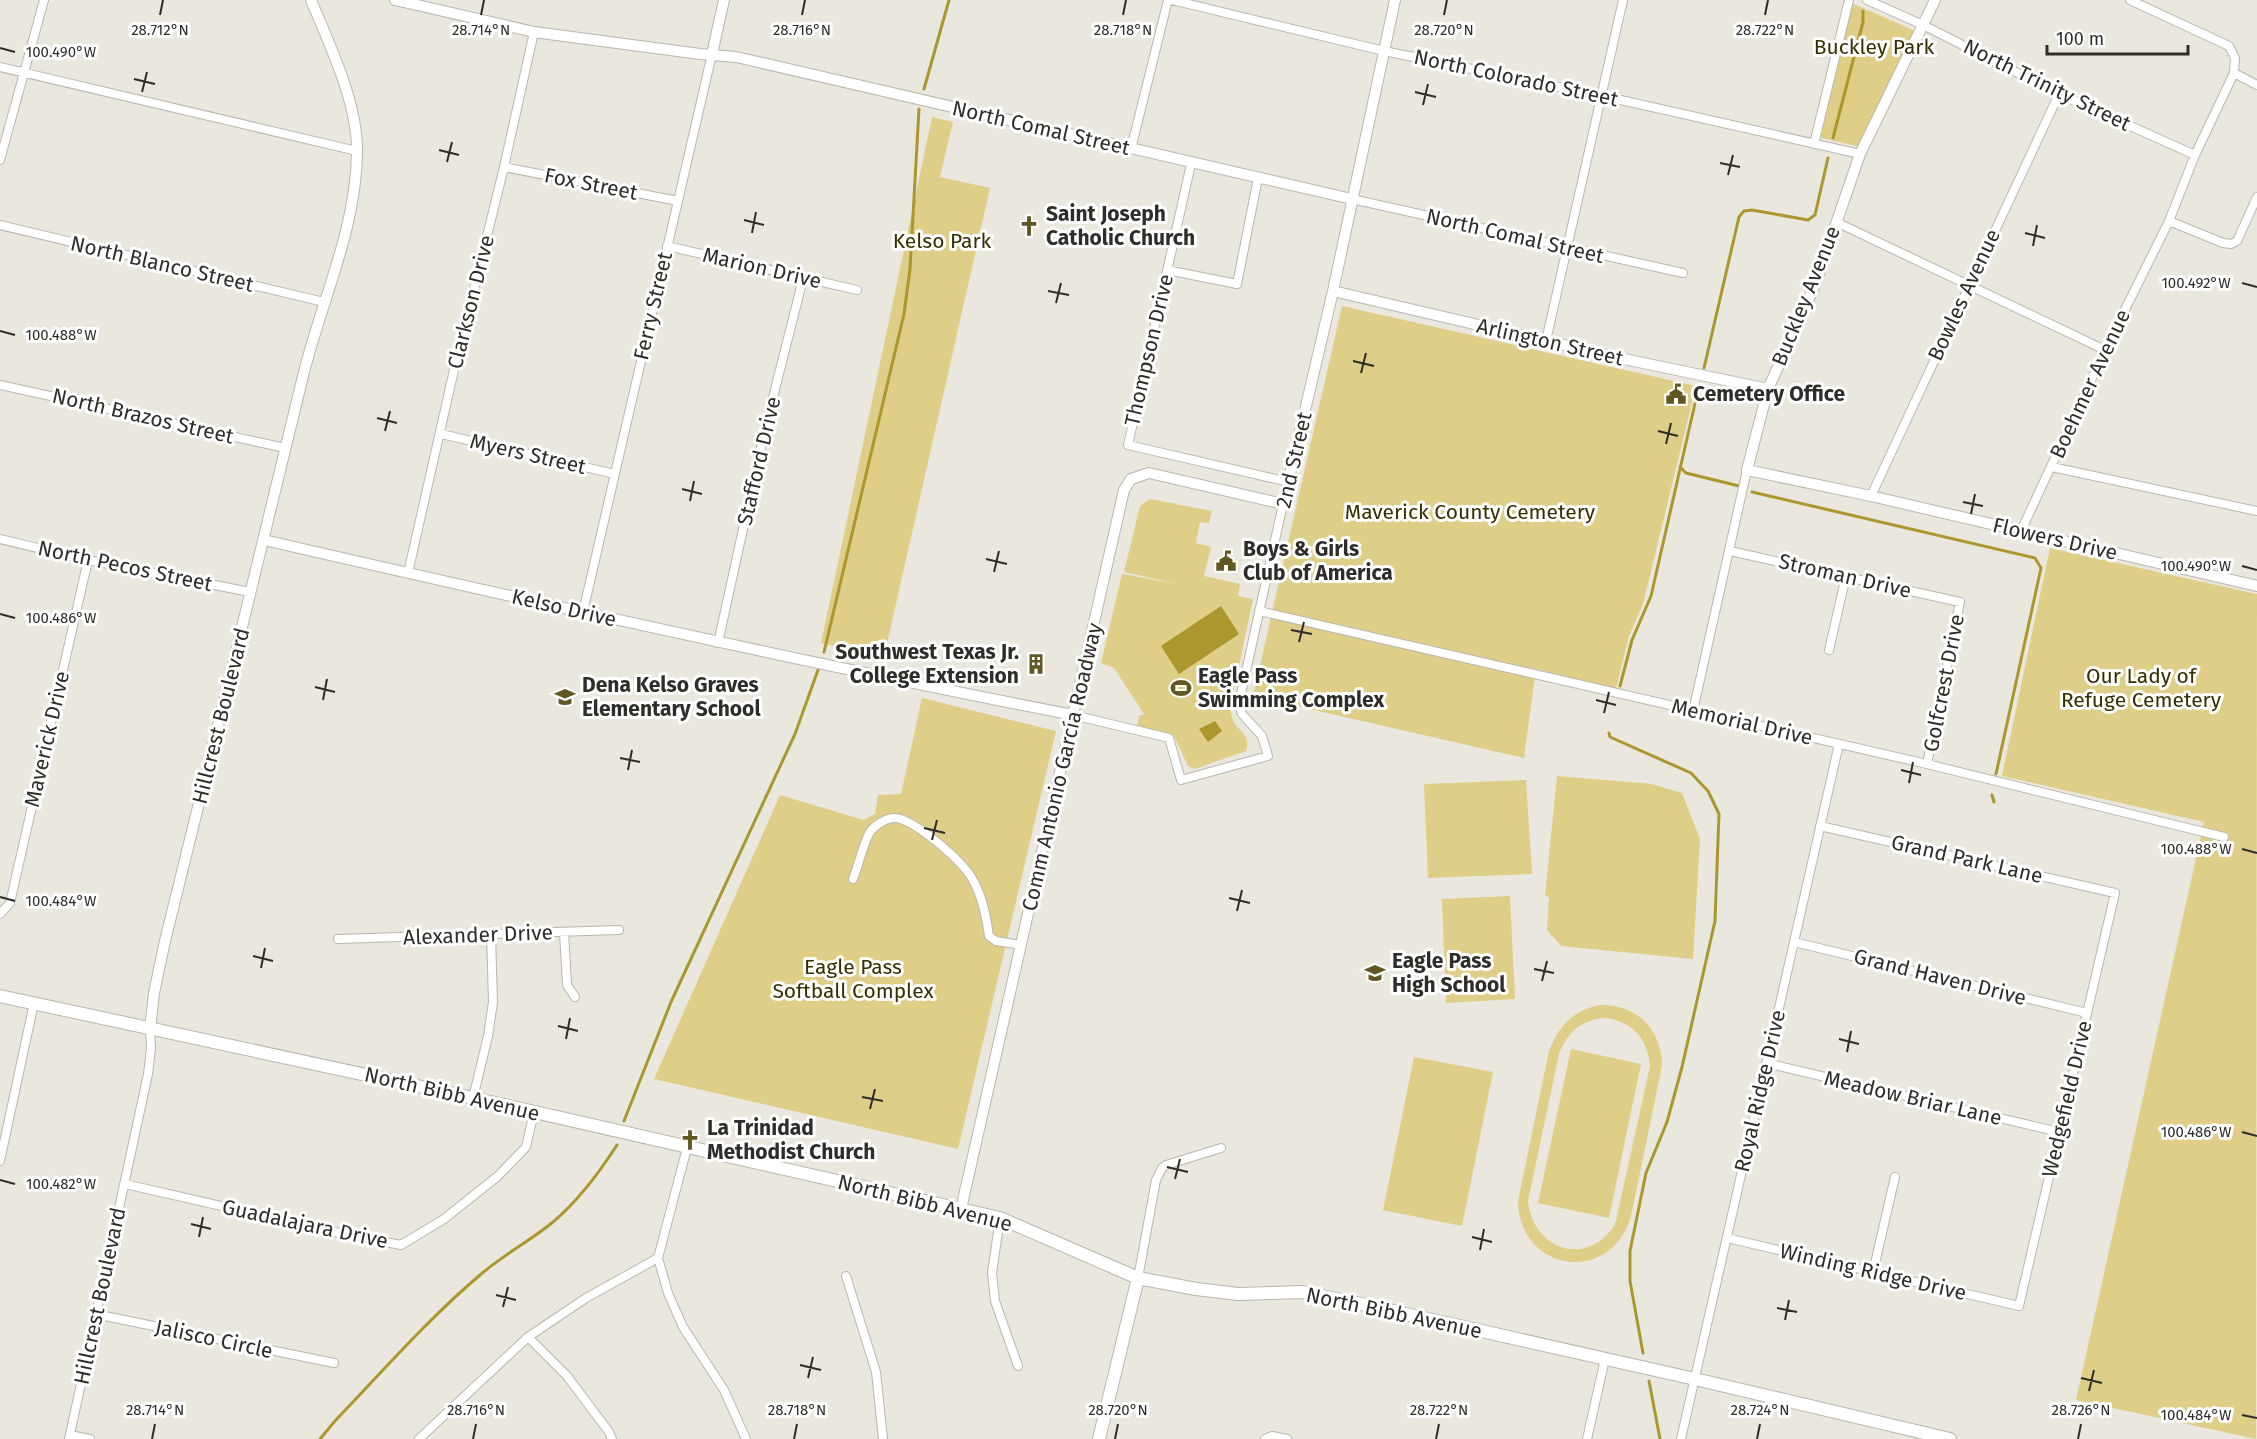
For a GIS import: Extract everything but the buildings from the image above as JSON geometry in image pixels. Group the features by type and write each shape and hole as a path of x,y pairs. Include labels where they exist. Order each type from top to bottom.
{"main road":[{"name":"North Bibb Avenue","path":"0,996 473,1098 1000,1218 1138,1278 1239,1294 1302,1292 1695,1379 1950,1439"},
{"path":"1099,1439 1138,1278"}],"street":[{"path":"0,160 44,0"},
{"name":"Hillcrest Boulevard","path":"69,1437 148,1074 154,993 163,951 306,363 347,225 355,181 357,151 355,125 342,79 311,0"},
{"name":"North Comal Street","path":"395,0 534,32 747,59 1191,164 1683,273"},
{"name":"Ferry Street","path":"583,612 724,0"},
{"path":"1131,149 1170,0"},
{"name":"North Colorado Street","path":"1170,0 1384,51 1602,96 1860,154"},
{"name":"2nd Street","path":"1073,715 1169,738 1182,780 1268,756 1262,736 1242,714 1239,703 1333,291 1395,0"},
{"path":"1546,341 1623,0"},
{"path":"1814,144 1849,0"},
{"name":"North Trinity Street","path":"1867,0 1923,25 2059,94 2195,155"},
{"name":"Buckley Avenue","path":"1693,711 1747,470 1768,389 1815,285 1860,154 1935,0"},
{"path":"2130,0 2229,46 2235,58 2234,74 2257,85"},
{"name":"Clarkson Drive","path":"408,573 534,32"},
{"path":"0,67 357,151"},
{"name":"Boehmer Avenue","path":"2021,531 2104,350 2169,221 2195,155 2234,74"},
{"name":"Bowles Avenue","path":"1871,496 2059,94"},
{"name":"Thompson Drive","path":"1191,164 1128,445 1289,482"},
{"name":"Fox Street","path":"504,167 678,201"},
{"path":"1167,270 1237,284 1258,178"},
{"path":"2169,221 2223,243 2231,244 2237,241 2257,197"},
{"path":"1836,222 2104,350"},
{"name":"North Blanco Street","path":"0,225 324,302"},
{"name":"Marion Drive","path":"667,246 857,290"},
{"name":"Stafford Drive","path":"718,643 768,418 803,279"},
{"name":"Arlington Street","path":"1333,291 1546,341 1768,389"},
{"name":"North Brazos Street","path":"0,385 285,448"},
{"name":"Myers Street","path":"441,434 615,474"},
{"path":"2052,466 2257,511"},
{"name":"Flowers Drive","path":"1747,470 1871,496 2257,586"},
{"name":"Comm Antonio García Roadway","path":"961,1209 1124,490 1131,479 1149,473 1283,504"},
{"name":"North Pecos Street","path":"0,539 88,560 250,592"},
{"name":"Kelso Drive","path":"264,540 865,675 1073,715"},
{"name":"Stroman Drive","path":"1730,551 1960,602"},
{"name":"Maverick Drive","path":"0,914 10,903 88,560"},
{"path":"1829,650 1846,576"},
{"name":"Golfcrest Drive","path":"1927,764 1960,602"},
{"name":"Memorial Drive","path":"1259,611 1927,764 2224,837"},
{"name":"Royal Ridge Drive","path":"1682,1439 1839,744"},
{"path":"853,879 870,832 881,822 893,818 913,824 967,871 982,904 989,936 996,940 1021,945"},
{"name":"Grand Park Lane","path":"1820,826 2115,893"},
{"name":"Wedgefield Drive","path":"2019,1306 2115,893"},
{"name":"Alexander Drive","path":"338,939 619,930"},
{"path":"564,932 567,985 575,997"},
{"path":"473,1098 494,1002 491,934"},
{"name":"Grand Haven Drive","path":"1794,942 2087,1012"},
{"path":"0,1161 34,1004"},
{"name":"Meadow Briar Lane","path":"1766,1063 2059,1132"},
{"name":"Guadalajara Drive","path":"124,1184 400,1245 444,1219 498,1176 526,1147 534,1112"},
{"path":"687,1148 658,1258 668,1293 683,1327 724,1390 746,1439"},
{"path":"1138,1278 1156,1180 1162,1168 1172,1162 1221,1148"},
{"path":"1873,1272 1895,1177"},
{"path":"1000,1218 992,1273 995,1301 1018,1366"},
{"name":"Winding Ridge Drive","path":"1727,1238 2019,1306"},
{"path":"419,1439 528,1337 586,1298 658,1258"},
{"path":"846,1276 876,1372 883,1439"},
{"name":"Jalisco Circle","path":"95,1314 334,1363"},
{"path":"528,1337 567,1376 612,1439"},
{"path":"1587,1439 1605,1359"},
{"path":"1265,1439 1272,1436 1283,1438"},
{"path":"69,1437 90,1439"}],"green space":[{"name":"Buckley Park","path":"1854,4 1915,31 1860,147 1822,138 1820,134 1850,7"},
{"name":"Kelso Park","path":"932,117 953,122 940,177 990,188 884,657 821,643"},
{"name":"Maverick County Cemetery","path":"1342,306 1696,386 1643,604 1629,636 1616,689 1536,669 1524,758 1253,696"},
{"name":"Eagle Pass Swimming Complex","path":"1150,499 1212,511 1209,523 1200,522 1196,543 1211,547 1204,576 1240,584 1238,596 1253,599 1230,709 1234,722 1246,739 1246,751 1195,769 1188,766 1174,736 1137,727 1139,716 1144,714 1114,668 1101,663 1122,574 1178,584 1124,572 1140,506"},
{"name":"Our Lady of Refuge Cemetery","path":"2050,548 2257,594 2256,1439 2076,1400 2204,822 2002,776"},
{"name":"Eagle Pass Softball Complex","path":"922,698 1056,731 958,1149 654,1079 780,795 864,820 875,814 878,795 901,794"},
{"path":"1557,776 1652,784 1682,793 1700,839 1693,959 1561,946 1547,930 1549,897 1545,896"},
{"path":"1526,780 1532,874 1428,878 1424,784"},
{"path":"1510,896 1515,999 1446,1003 1442,899"},
{"path":"1613,1006 1636,1014 1645,1022 1658,1041 1662,1066 1631,1216 1620,1238 1605,1253 1587,1261 1567,1261 1549,1255 1533,1243 1522,1225 1518,1201 1549,1051 1557,1034 1568,1020 1590,1007","holes":["1603,1018 1613,1019 1630,1027 1642,1039 1649,1056 1650,1066 1615,1225 1603,1238 1590,1246 1576,1249 1562,1248 1540,1231 1532,1218 1528,1201 1559,1054 1570,1034 1581,1025"]},
{"path":"1571,1049 1641,1064 1609,1218 1538,1203"},
{"path":"1414,1057 1493,1072 1462,1226 1383,1210"}],"shaded area":[{"path":"1221,606 1239,634 1179,674 1161,646"},
{"path":"1215,721 1222,731 1208,742 1199,729"}],"waterway":[{"path":"924,89 949,0"},
{"path":"1833,138 1863,22 1863,11"},
{"path":"824,652 904,314 910,269 919,109"},
{"path":"1704,368 1739,217 1744,211 1752,210 1808,220 1815,215 1828,158"},
{"path":"1620,686 1632,640 1651,596 1699,386"},
{"path":"1680,467 1686,473 1739,486"},
{"path":"1752,492 2035,558 2041,568 1996,774"},
{"path":"624,1121 671,1002 795,734 818,670"},
{"path":"1609,733 1610,737 1691,773 1708,791 1719,814 1715,921 1682,1067 1667,1122 1646,1173 1630,1251 1630,1281 1643,1353"},
{"path":"1992,795 1994,802"},
{"path":"320,1439 442,1309 489,1268 562,1214 588,1186 617,1145"},
{"path":"1649,1381 1660,1439"}],"place":[{"name":"Saint Joseph Catholic Church","path":"1029,226"},
{"name":"Cemetery Office","path":"1676,394"},
{"name":"Boys & Girls Club of America","path":"1226,561"},
{"name":"Southwest Texas Jr. College Extension","path":"1036,664"},
{"name":"Eagle Pass Swimming Complex","path":"1181,688"},
{"name":"Dena Kelso Graves Elementary School","path":"565,697"},
{"name":"Eagle Pass High School","path":"1375,973"},
{"name":"La Trinidad Methodist Church","path":"690,1140"}]}
